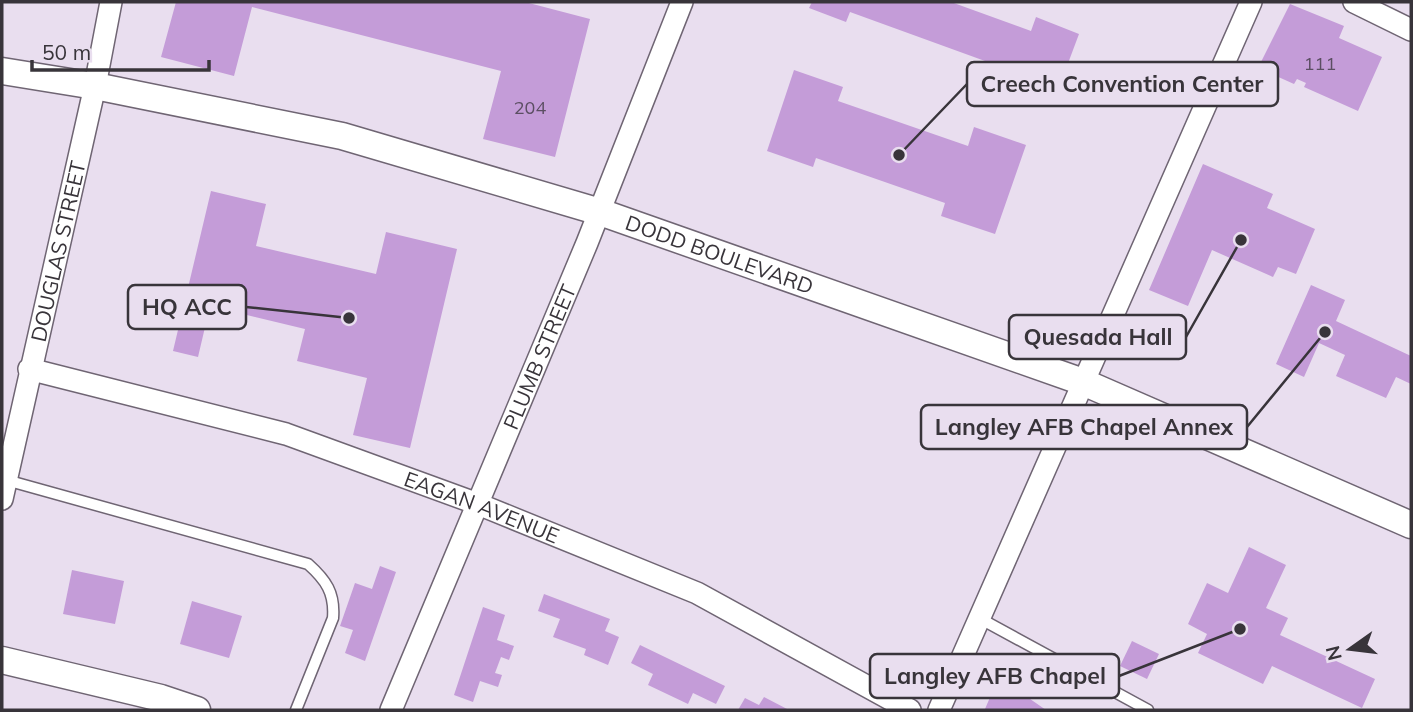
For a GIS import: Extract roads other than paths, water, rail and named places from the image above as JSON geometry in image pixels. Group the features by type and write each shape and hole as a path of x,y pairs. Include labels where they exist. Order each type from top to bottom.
{"street":[{"name":"DOUGLAS STREET","path":"4,489 95,86 111,2"},
{"name":"PLUMB STREET","path":"391,710 600,212 682,2"},
{"path":"939,710 1251,2"},
{"path":"1354,2 1411,30"},
{"name":"DODD BOULEVARD","path":"2,71 95,86 342,136 600,212 1083,382 1411,525"},
{"name":"EAGAN AVENUE","path":"29,369 286,434 478,504 697,593 910,710"},
{"path":"2,660 161,698 197,710"}],"lane":[{"path":"4,489 308,564 322,576 330,588 334,604 333,618 296,710"},
{"path":"979,618 1148,710"}],"place":[{"name":"Creech Convention Center","path":"899,155"},
{"name":"Quesada Hall","path":"1241,240"},
{"name":"HQ ACC","path":"349,318"},
{"name":"Langley AFB Chapel Annex","path":"1325,332"},
{"name":"Langley AFB Chapel","path":"1240,629"}]}
